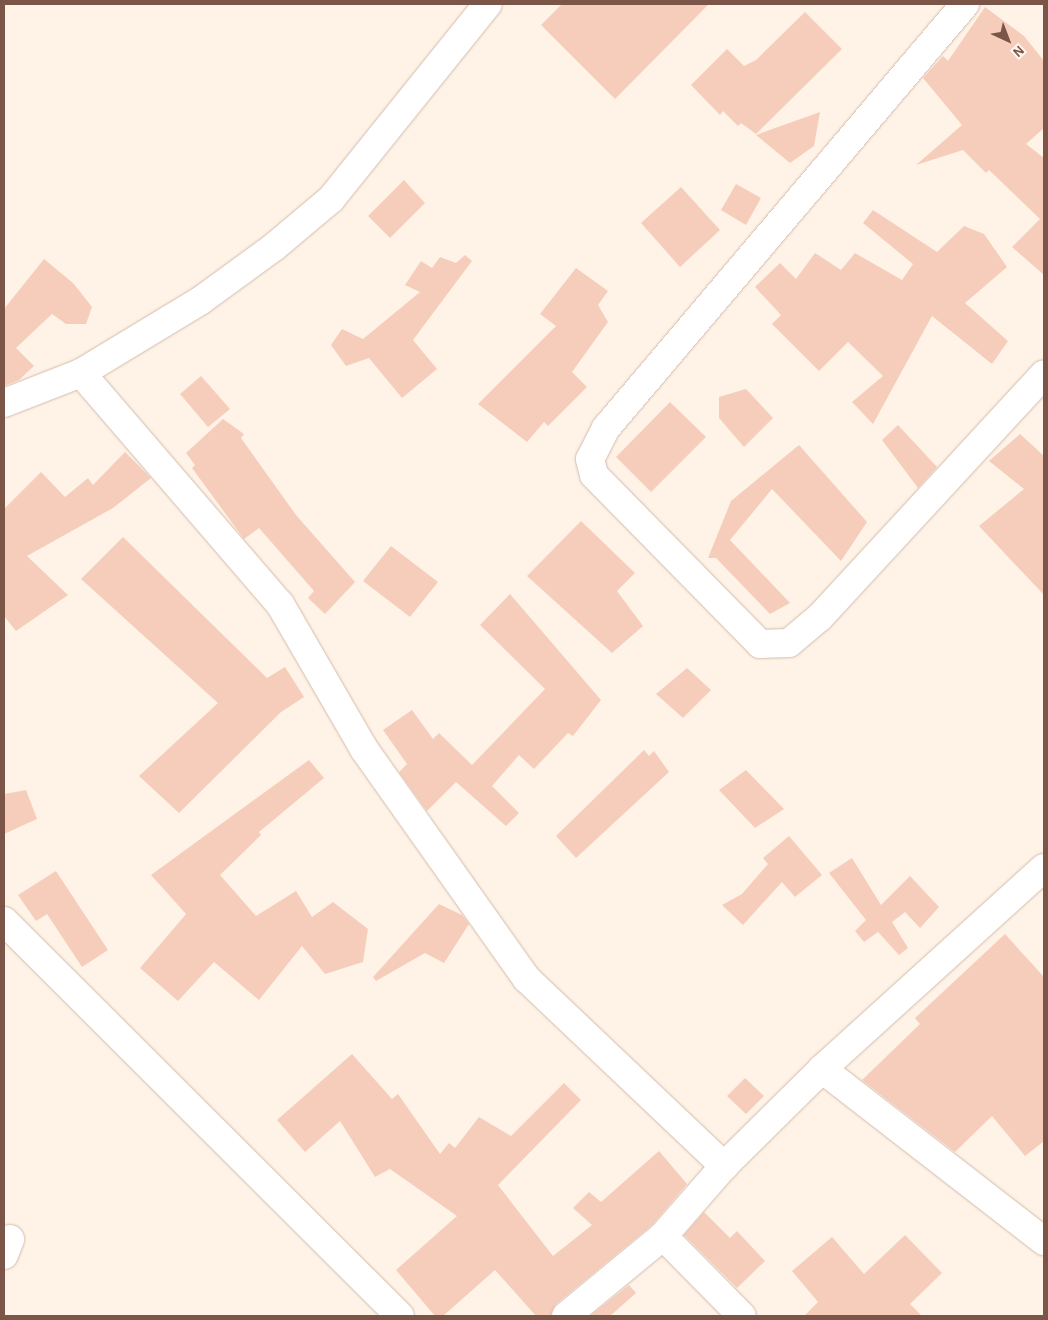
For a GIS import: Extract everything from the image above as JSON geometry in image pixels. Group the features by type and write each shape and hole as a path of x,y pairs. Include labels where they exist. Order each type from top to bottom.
{"street":[{"path":"4,403 81,373 200,300 330,199 488,4"},
{"path":"966,4 606,428 590,459 594,475 760,644 789,643 820,617 1044,374"},
{"path":"81,373 280,604 364,749 526,979 724,1166"},
{"path":"566,1316 663,1236 724,1166 822,1069 1044,868"},
{"path":"4,920 400,1316"},
{"path":"822,1069 1044,1240"},
{"path":"663,1236 742,1316"}],"building":[{"path":"562,4 709,4 615,99 541,25"},
{"path":"985,7 1024,36 1044,61 1044,128 1026,144 1044,158 1044,275 1012,247 1040,219 989,170 986,173 963,150 916,165 962,125 923,78 943,56 948,61"},
{"path":"805,12 842,49 756,134 741,123 738,126 723,111 720,115 691,85 727,49 744,66 756,60"},
{"path":"820,112 814,146 790,163 756,135"},
{"path":"404,180 425,203 390,238 368,216"},
{"path":"736,184 761,198 746,225 721,210"},
{"path":"681,187 720,230 680,267 641,223"},
{"path":"873,210 937,252 964,226 984,234 1007,267 965,303 1008,341 992,364 932,316 873,424 852,402 883,376 848,342 819,371 772,324 781,315 755,287 780,263 796,279 815,253 841,270 855,253 902,280 913,264 863,223"},
{"path":"465,255 472,261 413,340 437,369 402,398 369,358 346,366 331,345 342,329 363,339 420,292 405,285 421,261 432,268 440,257 456,263"},
{"path":"44,259 73,283 92,307 86,324 66,324 52,314 16,348 34,366 19,380 4,386 4,309"},
{"path":"576,268 608,291 598,305 608,322 572,372 587,387 548,426 544,422 527,442 478,404 556,326 540,314"},
{"path":"201,376 230,409 208,427 180,394"},
{"path":"746,389 773,418 744,447 719,418 719,397"},
{"path":"670,402 706,437 651,492 616,457"},
{"path":"223,419 244,434 241,438 296,515 355,582 325,614 308,598 314,591 259,528 244,539 192,468 195,465 186,453"},
{"path":"898,425 937,467 918,488 882,440"},
{"path":"1020,434 1044,456 1044,595 979,526 1024,489 989,461"},
{"path":"799,445 867,522 841,561 772,489 730,540 790,603 770,614 716,558 708,558 731,501"},
{"path":"125,452 151,478 113,508 27,556 68,595 16,631 4,616 4,509 41,472 65,497 88,478 93,485"},
{"path":"581,521 635,573 617,591 643,626 612,653 527,576"},
{"path":"123,537 267,678 285,667 304,697 281,712 179,813 139,776 218,703 81,579"},
{"path":"391,546 438,582 410,617 363,581"},
{"path":"510,594 601,700 573,736 568,733 534,769 519,755 492,786 519,813 506,826 456,782 427,811 399,772 407,764 383,730 412,710 433,739 439,733 472,765 545,689 480,625"},
{"path":"687,668 711,690 683,718 656,694"},
{"path":"644,750 649,756 654,751 669,772 576,858 556,836"},
{"path":"309,760 324,778 259,832 261,835 220,875 256,916 296,891 312,917 333,902 368,929 363,962 325,974 302,946 259,1000 214,962 178,1001 140,968 186,914 151,875"},
{"path":"746,770 784,809 755,828 719,790"},
{"path":"26,790 37,819 4,834 4,794"},
{"path":"789,836 822,875 795,897 782,882 743,925 722,905 742,894 768,864 763,858"},
{"path":"852,858 881,905 910,876 939,907 920,928 905,912 892,922 908,948 899,955 878,932 864,942 855,931 866,920 829,873"},
{"path":"56,871 108,950 82,967 47,914 36,921 18,895"},
{"path":"439,904 462,915 469,924 444,963 425,953 376,981 373,977"},
{"path":"1005,934 1044,977 1044,1141 1025,1156 992,1116 955,1152 862,1080 920,1024 915,1018"},
{"path":"352,1054 392,1099 398,1094 440,1154 449,1143 455,1148 479,1117 511,1136 564,1083 581,1100 498,1185 553,1256 592,1225 573,1208 589,1192 601,1202 659,1151 687,1184 652,1225 556,1304 551,1316 536,1316 495,1270 443,1316 435,1316 396,1270 457,1216 390,1169 375,1177 340,1121 305,1152 277,1120"},
{"path":"745,1078 764,1096 746,1114 727,1096"},
{"path":"704,1212 730,1238 737,1231 765,1261 737,1288 684,1235"},
{"path":"905,1235 942,1273 910,1304 922,1316 804,1316 818,1302 792,1271 832,1237 864,1274"},
{"path":"629,1285 636,1293 610,1316 590,1316"}]}
